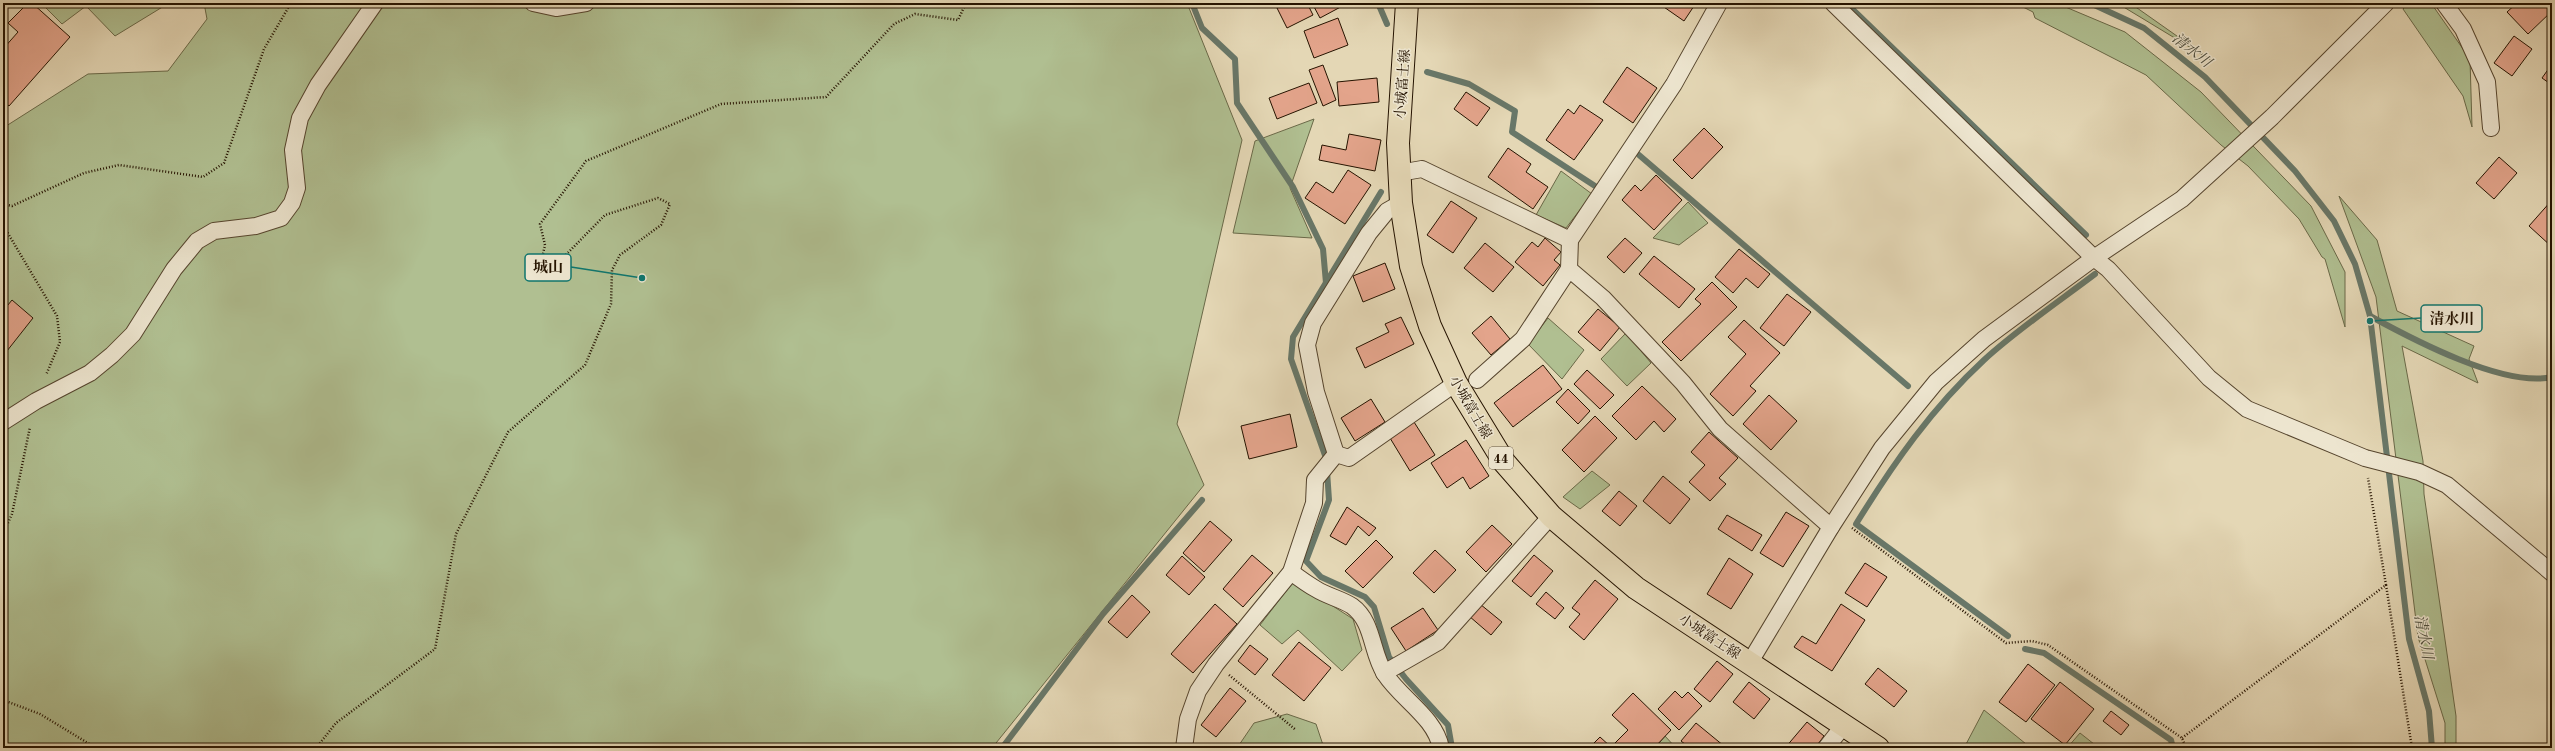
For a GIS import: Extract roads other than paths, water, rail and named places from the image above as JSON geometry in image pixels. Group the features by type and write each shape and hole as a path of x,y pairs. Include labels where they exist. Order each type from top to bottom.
{"main road":[{"name":"小城富士線","path":"1407,3 1398,143 1401,203 1411,266 1430,326 1456,383 1504,462 1551,516 1636,588 1878,748"}],"street":[{"path":"3,422 36,401 90,372 112,355 133,334 174,269 197,241 214,231 256,226 281,218 292,203 297,188 293,150 300,118 318,85 375,3"},
{"path":"533,3 556,8 586,3"},
{"path":"1477,380 1523,339 1569,269 1570,240 1674,84 1719,3"},
{"path":"1833,3 2094,258 2108,269 2209,378 2247,410 2365,458 2419,472 2447,485 2552,573"},
{"path":"1750,662 1834,522 1882,448 1936,382 1984,339 2094,258 2182,199 2233,155 2386,3"},
{"path":"2444,3 2463,29 2487,82 2491,128"},
{"path":"1399,173 1422,169 1570,240"},
{"path":"1336,454 1316,392 1307,345 1313,323 1369,233 1387,211 1401,203"},
{"path":"1569,269 1602,298 1683,383 1720,429 1834,522"},
{"path":"1336,454 1349,458 1456,383"},
{"path":"1184,748 1188,719 1198,691 1216,664 1291,572 1314,503 1315,480 1336,454"},
{"path":"1384,673 1438,642 1551,516"},
{"path":"1291,572 1316,590 1353,607 1369,627 1377,661 1384,673 1395,689 1432,725 1441,748"},
{"path":"1826,748 1844,725"}],"waterway":[{"path":"1192,3 1202,28 1235,59 1237,103 1293,187 1323,249 1326,283"},
{"path":"1378,3 1387,24"},
{"path":"1846,3 2086,235"},
{"name":"清水川","path":"2090,3 2144,28 2205,77 2295,171 2334,221 2355,264 2370,316 2409,639 2429,711 2432,748"},
{"path":"1427,72 1469,84 1515,111 1512,132 1595,186"},
{"path":"1639,155 1908,386"},
{"path":"1327,461 1291,359 1293,337 1381,192"},
{"path":"2008,636 1856,524 1899,458 1930,417 1965,378 2010,337 2095,274"},
{"path":"2370,316 2409,337 2484,369 2509,375 2532,378 2552,377"},
{"path":"1327,471 1329,500 1306,561 1321,577 1365,597 1374,607 1389,657 1406,679 1448,725 1452,748"},
{"path":"1002,748 1103,614 1202,500"},
{"path":"2025,649 2044,653 2171,740 2173,748"}],"place":[{"name":"城山","path":"642,278"},
{"name":"清水川","path":"2370,321"}]}
